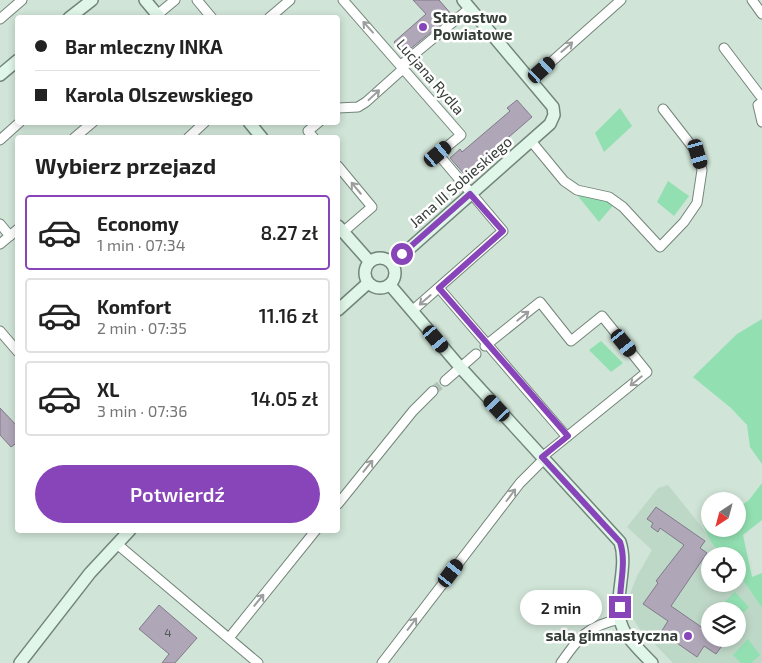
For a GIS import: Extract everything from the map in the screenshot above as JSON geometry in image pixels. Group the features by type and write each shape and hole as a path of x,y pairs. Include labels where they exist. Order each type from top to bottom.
{"street":[{"path":"0,19 22,0"},
{"path":"73,15 92,0"},
{"path":"145,0 158,15"},
{"path":"160,15 175,0"},
{"path":"197,0 210,15"},
{"path":"272,15 290,0"},
{"name":"Lucjana Rydla","path":"343,0 403,66 461,135 438,154 470,194"},
{"path":"340,108 358,107 366,102 466,4 531,80 621,0"},
{"path":"752,0 762,14"},
{"path":"724,48 762,98"},
{"path":"0,75 15,62"},
{"name":"Jana III Sobieskiego","path":"392,264 550,124 554,115 552,107 531,80"},
{"path":"762,102 758,105 762,122"},
{"path":"531,141 564,181 577,190 609,197 623,207 660,246 684,222 697,203 702,170 698,154 663,110"},
{"path":"0,140 17,125"},
{"path":"78,135 89,125"},
{"path":"195,135 203,125"},
{"path":"311,135 308,131 315,125"},
{"path":"340,168 372,207 340,229 370,262"},
{"path":"412,311 503,231 470,194"},
{"path":"0,224 10,236"},
{"path":"0,244 15,232"},
{"path":"379,259 392,264 395,273 390,285 381,288 368,283 365,274 370,262 379,259"},
{"path":"340,308 368,283"},
{"path":"390,285 460,367 620,542 624,560 619,594 620,619 626,633 652,663"},
{"path":"439,288 486,345 568,436"},
{"path":"382,663 520,483 543,458 568,436 647,372 602,316 571,341 540,302 486,345"},
{"path":"0,331 15,348"},
{"path":"445,381 476,354"},
{"path":"340,502 414,411 433,391"},
{"path":"20,663 90,573 127,533"},
{"path":"229,638 314,533"},
{"path":"117,544 258,663"},
{"path":"561,663 582,634 604,623 620,619"}],"shaded area":[{"path":"668,485 701,526 701,538 711,538 718,547 701,547 701,592 746,592 746,585 762,608 762,663 673,663 639,628 630,614 628,599 637,576 652,550 627,527 658,488"}],"green space":[{"path":"620,108 632,126 604,152 595,133"},
{"path":"668,181 689,196 674,216 657,202"},
{"path":"569,185 616,202 599,222"},
{"path":"762,319 762,464 750,447 747,425 731,408 693,377 737,334"},
{"path":"601,341 623,363 611,372 589,350"},
{"path":"762,483 762,520 746,533 746,502"},
{"path":"709,538 744,538 746,547 715,547"},
{"path":"746,549 752,577 762,573 762,608 746,585"},
{"path":"735,592 744,602 724,602"},
{"path":"748,639 760,655 751,663 741,663 733,655 740,647 746,647"}],"building":[{"name":"Starostwo Powiatowe","path":"413,0 439,0 452,15 404,54 394,42 426,14"},
{"path":"517,100 532,117 465,175 450,158 460,149 462,152 510,111 507,108"},
{"path":"0,408 15,424 15,444 11,447 0,435"},
{"path":"656,507 705,541 700,548 701,562 671,606 701,627 701,647 703,647 697,657 661,632 668,621 643,604 658,583 656,581 684,545 660,528 658,532 651,527 653,523 647,519"},
{"path":"159,605 197,638 175,663 162,663 169,654 139,629"},
{"path":"706,647 721,647 716,654"}],"tunnel":[{"path":"433,391 445,381"}],"place":[{"name":"Starostwo Powiatowe","path":"423,27"},
{"name":"sala gimnastyczna","path":"688,636"}],"route":[{"path":"402,254 470,194 503,231 439,288 568,436 542,457 620,542 624,560 619,594 620,607"}]}
